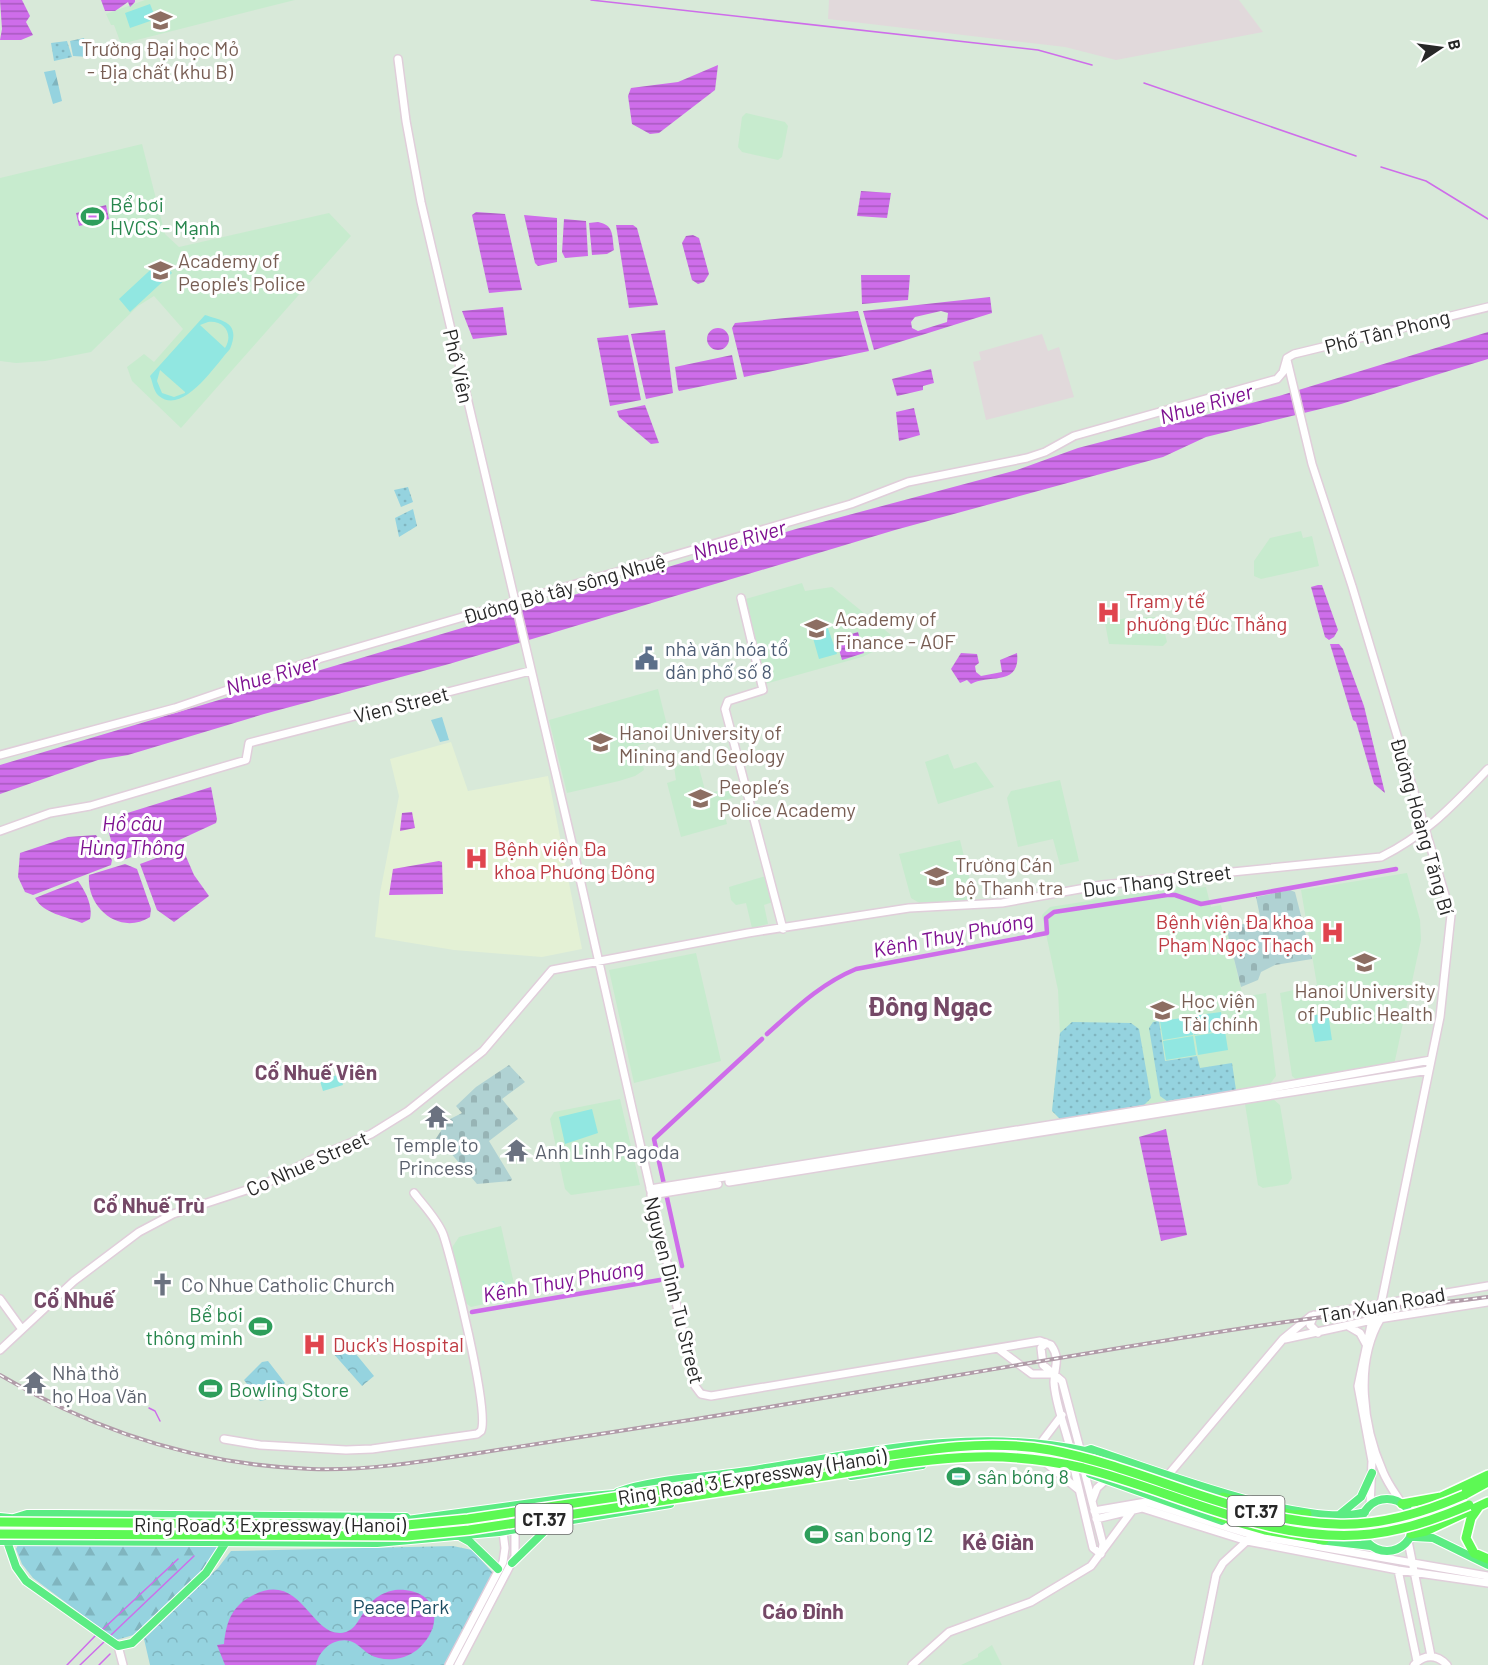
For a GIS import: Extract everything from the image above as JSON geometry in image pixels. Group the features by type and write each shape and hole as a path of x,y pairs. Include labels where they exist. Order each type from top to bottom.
{"highway":[{"name":"Ring Road 3 Expressway (Hanoi)","path":"0,1522 407,1525 468,1519 934,1449 996,1446 1052,1450 1096,1461 1263,1513 1313,1522 1346,1524 1386,1521 1417,1513 1464,1495 1488,1482"},
{"path":"1052,1450 1111,1461 1223,1497 1293,1515 1307,1514"},
{"name":"Ring Road 3 Expressway (Hanoi)","path":"0,1534 407,1536 469,1530 955,1458 1018,1457 1085,1470 1241,1519 1314,1534 1353,1535 1388,1532 1431,1521 1488,1495"},
{"path":"1085,1470 1217,1516 1265,1530 1324,1540"},
{"path":"1402,1504 1441,1497 1488,1475"},
{"path":"1410,1537 1488,1502"},
{"path":"1488,1502 1474,1511 1466,1532 1472,1550 1488,1559"}],"main road":[{"path":"0,1517 27,1521 270,1523 407,1521 615,1492 626,1488 886,1450 975,1440 1091,1449 1307,1514 1336,1516 1368,1509 1386,1499 1402,1504 1411,1516 1410,1537 1400,1548 1389,1551 1371,1546 1289,1538 1239,1527 1106,1480 1085,1470 1019,1459 971,1459 459,1537 385,1540 268,1536 0,1534"},
{"path":"1070,1448 1074,1468"},
{"path":"1082,1450 1085,1470"},
{"path":"1082,1450 1089,1457 1254,1508 1293,1517 1307,1514"},
{"path":"1085,1470 1090,1469 1241,1521 1324,1540"},
{"path":"1336,1516 1361,1497 1372,1473"},
{"path":"510,1506 514,1530"},
{"path":"499,1508 503,1532"},
{"path":"1368,1509 1361,1528 1371,1546"},
{"path":"512,1563 553,1523"},
{"path":"459,1537 470,1542 498,1569"},
{"path":"1410,1537 1433,1538 1488,1564"},
{"path":"226,1542 206,1573 132,1644 118,1646 26,1581 16,1567 4,1541 226,1542 377,1543 385,1540"}],"street":[{"name":"Phố Viên","path":"398,59 406,121 421,202 530,671"},
{"name":"Phố Tân Phong","path":"1287,358 1294,354 1488,307"},
{"name":"Đường Bờ tây sông Nhuệ","path":"0,755 175,708 315,660 515,606 852,504 908,483 1027,458 1045,452 1074,436 1277,379 1287,358"},
{"name":"Đường Hoàng Tăng Bí","path":"1287,358 1302,426 1451,915 1442,1005 1381,1304"},
{"path":"741,598 763,690 728,701 725,709 783,929"},
{"path":"530,671 599,960"},
{"name":"Vien Street","path":"0,831 50,813 90,806 246,760 249,743 530,671"},
{"name":"Duc Thang Street","path":"599,960 909,908 1002,903 1102,885 1381,857 1402,846 1450,810 1488,769"},
{"name":"Nguyen Dinh Tu Street","path":"599,960 695,1386 706,1396 1000,1350 1018,1344 1046,1343"},
{"name":"Co Nhue Street","path":"0,1350 96,1262 155,1222 190,1208 265,1184 315,1158 381,1129 424,1100 449,1076 483,1051 552,970 599,960"},
{"path":"671,1189 1431,1060"},
{"path":"651,1192 1429,1070"},
{"path":"224,1439 260,1445 363,1449 477,1434 482,1431 484,1415 477,1380 442,1234 414,1193"},
{"name":"Tan Xuan Road","path":"1169,1474 1283,1339 1314,1315 1488,1286"},
{"path":"1438,1294 1440,1309"},
{"path":"0,1299 21,1329"},
{"name":"Tan Xuan Road","path":"1283,1339 1381,1318 1488,1302"},
{"path":"1314,1315 1310,1325 1318,1333"},
{"path":"1368,1509 1372,1473 1364,1395 1366,1371 1374,1334 1381,1318"},
{"path":"1372,1320 1358,1386 1380,1466 1402,1504"},
{"path":"1348,1326 1360,1333 1366,1344"},
{"path":"1070,1448 1054,1383 1055,1374 1058,1362 1051,1345 1046,1343 1041,1348 1043,1365 1055,1374 1062,1381 1082,1450"},
{"path":"1000,1350 1032,1374 1055,1374"},
{"path":"1040,1444 1053,1430 1062,1415"},
{"path":"1053,1430 1073,1425"},
{"path":"1046,1463 1079,1490"},
{"path":"1074,1468 1094,1548 1101,1554"},
{"path":"1085,1470 1103,1544 1101,1554"},
{"path":"1092,1501 1097,1488 1106,1480"},
{"path":"1094,1511 1146,1502 1249,1538 1488,1583"},
{"path":"1096,1519 1133,1510 1152,1510 1249,1538 1398,1570 1413,1569 1488,1576"},
{"path":"912,1665 949,1632 1032,1602 1091,1566 1133,1510"},
{"path":"458,1665 512,1563 516,1552 514,1530"},
{"path":"448,1665 505,1555 503,1532"},
{"path":"1410,1537 1413,1569 1431,1656"},
{"path":"1198,1665 1215,1575 1223,1563 1249,1538"},
{"path":"1398,1570 1416,1663 1431,1656 1447,1665"},
{"path":"118,1646 123,1665"}],"shaded area":[{"name":"Trường Đại học Mỏ - Địa chất (khu B)","path":"145,0 295,0 121,44 114,25 111,25 106,14"},
{"path":"829,0 1239,0 1263,32 1116,60 1065,47 828,19"},
{"path":"150,4 156,19 130,28 125,13"},
{"path":"746,113 785,122 788,126 782,157 778,160 742,152 738,147 742,117"},
{"name":"Academy of People's Police","path":"142,144 165,234 179,247 329,213 351,236 181,428 132,381 127,367 144,354 154,362 183,329 154,296 138,306 91,352 45,361 16,363 0,361 0,178"},
{"path":"161,260 172,273 130,312 119,299"},
{"path":"205,315 224,321 232,328 233,340 230,349 208,376 188,394 178,399 168,400 159,396 150,376","holes":["208,322 219,323 226,329 228,343 225,348 200,325","160,370 185,392 185,393 174,397 162,393 157,381"]},
{"path":"1042,334 1048,351 1059,347 1074,397 986,420 973,362 981,360 979,352"},
{"path":"1301,531 1303,538 1312,536 1319,566 1261,579 1254,576 1254,561 1270,538"},
{"name":"Academy of Finance - AOF","path":"802,583 805,591 832,587 891,635 877,650 862,657 765,684 742,600"},
{"path":"1144,617 1161,617 1167,642 1163,646 1109,644 1105,623 1126,618 1135,622"},
{"path":"825,620 837,654 819,659 809,624"},
{"name":"Hanoi University of Mining and Geology","path":"658,689 670,737 638,745 644,770 635,776 619,781 567,793 549,720"},
{"name":"Bệnh viện Đa khoa Phương Đông","path":"451,742 468,791 548,776 582,949 542,957 454,950 375,937 380,893 399,796 390,759"},
{"path":"948,754 954,769 976,762 994,787 938,804 925,762"},
{"name":"People’s Police Academy","path":"697,760 706,794 737,786 740,796 721,801 727,824 681,837 667,783 676,780 674,767"},
{"path":"1060,780 1079,861 1060,865 1053,839 1018,847 1007,798 1011,791"},
{"name":"Trường Cán bộ Thanh tra","path":"960,840 975,900 923,905 911,898 899,854"},
{"name":"Hanoi University of Public Health","path":"1407,873 1420,920 1421,940 1394,1065 1298,1081 1292,1076 1280,993 1317,985 1301,890"},
{"path":"766,876 773,902 764,905 768,924 752,928 746,903 736,905 731,900 729,887"},
{"name":"Học viện Tài chính","path":"1190,885 1195,888 1206,887 1211,907 1221,905 1243,997 1266,993 1276,1076 1270,1084 1060,1119 1052,1111 1060,1035 1058,990 1042,915 1050,907"},
{"path":"696,953 721,1061 634,1083 609,970"},
{"path":"1221,1012 1224,1030 1194,1035 1191,1016"},
{"path":"1328,1013 1332,1040 1315,1042 1310,1016"},
{"path":"1190,1017 1193,1035 1163,1040 1160,1021"},
{"path":"1225,1031 1228,1050 1198,1055 1195,1036"},
{"path":"1193,1036 1196,1055 1166,1060 1163,1041"},
{"path":"340,1074 343,1085 323,1091 320,1081"},
{"path":"620,1099 640,1185 571,1195 565,1189 550,1119 554,1112"},
{"path":"1273,1099 1280,1105 1292,1178 1288,1184 1263,1188 1258,1185 1245,1104"},
{"path":"592,1109 598,1133 565,1144 559,1117"},
{"path":"501,1226 517,1297 471,1307 463,1301 451,1249 459,1237"},
{"path":"504,1281 507,1293 487,1298 484,1286"},
{"name":"sân bóng 8","path":"967,1467 970,1482 950,1486 949,1471"},
{"path":"992,1645 1002,1665 961,1665 978,1657 978,1654"}],"green space":[{"path":"84,38 89,57 73,56 70,41"},
{"path":"67,41 72,57 54,61 51,43"},
{"path":"55,70 62,101 53,104 44,72"},
{"path":"408,487 413,502 401,507 394,490"},
{"path":"413,509 417,526 399,537 395,518"},
{"path":"442,717 449,740 440,742 431,720"},
{"path":"1290,890 1295,892 1312,959 1275,965 1261,972 1258,980 1241,987 1226,927 1261,921 1256,897"},
{"path":"1159,1021 1165,1061 1197,1056 1200,1068 1232,1063 1236,1090 1167,1101 1160,1096 1149,1028 1153,1022"},
{"path":"1072,1022 1131,1023 1139,1029 1151,1098 1144,1105 1060,1119 1052,1111 1060,1033"},
{"path":"509,1065 525,1082 502,1099 518,1119 489,1141 512,1179 511,1181 477,1184 449,1151 435,1140 448,1120 462,1113 456,1106 476,1087"},
{"path":"346,1342 374,1376 362,1386 332,1352"},
{"path":"268,1361 285,1383 265,1400 260,1401 244,1380 262,1362"},
{"path":"19,1543 216,1545 218,1547 204,1569 137,1634 116,1640 33,1578 22,1564 16,1549"},
{"name":"Peace Park","path":"453,1546 472,1550 493,1573 446,1665 150,1665 144,1639 218,1568 231,1551"}],"water":[{"path":"0,0 22,0 30,16 26,22 33,35 21,40 0,40 2,29"},
{"path":"101,0 135,0 135,2 130,7 128,2 115,11 105,11"},
{"path":"718,65 715,90 659,133 650,134 632,124 628,96 631,88 678,82"},
{"path":"861,191 891,193 887,218 857,216"},
{"name":"Bể bơi HVCS - Mạnh","path":"106,205 109,219 79,226 76,213"},
{"path":"476,212 505,214 522,290 489,293 472,215"},
{"path":"524,215 557,218 557,262 538,266 535,263"},
{"path":"564,219 586,221 588,256 565,258 562,252"},
{"path":"598,222 610,228 614,250 607,254 592,255 589,223"},
{"path":"616,225 633,225 637,228 658,305 629,308"},
{"path":"693,235 699,238 709,274 704,282 698,284 692,280 682,243 686,236"},
{"path":"861,275 910,275 908,300 862,304"},
{"path":"990,297 992,313 874,350 863,311","holes":["941,311 948,313 947,322 918,331 912,328 911,322 915,317"]},
{"path":"503,307 507,335 473,339 462,311"},
{"path":"858,311 869,351 744,377 732,328 735,323"},
{"path":"718,328 726,331 729,339 726,347 718,350 710,347 707,339 710,331"},
{"path":"665,330 673,393 646,399 631,334"},
{"path":"1488,332 1488,359 1341,404 1206,437 1163,457 895,530 449,664 264,714 128,755 98,760 0,794 0,765 796,529 1017,470 1078,448 1279,396"},
{"path":"628,335 641,400 610,406 597,338"},
{"path":"732,355 737,379 679,391 675,367"},
{"path":"931,369 934,383 923,386 923,390 897,396 892,379"},
{"path":"645,405 659,443 651,444 619,417 617,411"},
{"path":"914,408 920,435 899,441 896,412"},
{"path":"1322,585 1338,630 1329,640 1325,637 1311,587"},
{"path":"858,632 864,653 842,660 836,639"},
{"path":"1330,644 1339,644 1343,649 1364,706 1385,793 1374,784"},
{"path":"961,653 977,654 979,663 975,666 976,672 981,676 1002,672 1000,660 1017,653 1017,664 1014,671 1002,678 971,684 967,680 960,683 951,669"},
{"name":"Hồ câu Hùng Thông","path":"211,787 216,823 177,841 117,862 107,826 108,819"},
{"path":"412,812 415,828 400,831 402,813"},
{"path":"96,835 112,860 111,865 33,895 25,892 18,877 20,853 68,837"},
{"path":"178,850 184,852 194,875 209,896 174,922 157,910 140,864"},
{"path":"442,862 443,894 389,895 393,869"},
{"path":"125,864 137,869 151,909 150,917 139,922 127,923 107,916 93,898 90,887 89,875"},
{"path":"78,881 91,909 90,919 82,923 49,911 35,898"},
{"path":"1166,1129 1187,1235 1161,1241 1139,1137"},
{"path":"266,1590 280,1590 292,1596 320,1624 330,1631 341,1633 349,1631 354,1626 374,1599 395,1590 412,1591 425,1598 430,1603 434,1618 432,1630 424,1642 417,1650 400,1658 381,1659 369,1654 355,1643 344,1640 328,1646 320,1654 316,1665 225,1665 217,1645 224,1644 228,1624 237,1607 248,1598"}],"waterway":[{"path":"591,0 1038,50 1092,65"},
{"path":"1144,83 1356,156"},
{"path":"1381,167 1426,181 1488,219"},
{"name":"Kênh Thuỵ Phương","path":"767,1034 819,990 856,969 1047,933 1046,918 1054,912 1167,895 1175,895 1201,904 1396,869"},
{"name":"Kênh Thuỵ Phương","path":"682,1266 654,1139 762,1039"},
{"name":"Kênh Thuỵ Phương","path":"472,1312 660,1280"},
{"path":"149,1408 155,1411 160,1421"},
{"path":"110,1636 194,1556"},
{"path":"102,1630 178,1559"},
{"path":"67,1665 96,1635"},
{"path":"80,1665 105,1641"},
{"path":"99,1665 110,1654"}],"railway":[{"path":"0,1375 36,1395 111,1429 189,1453 269,1466 311,1469 354,1468 442,1459 1238,1329 1488,1297"}],"place":[{"name":"Trường Đại học Mỏ - Địa chất (khu B)","path":"160,21"},
{"name":"Bể bơi HVCS - Mạnh","path":"92,216"},
{"name":"Academy of People's Police","path":"160,271"},
{"name":"Trạm y tế phường Đức Thắng","path":"1108,612"},
{"name":"Academy of Finance - AOF","path":"817,629"},
{"name":"nhà văn hóa tổ dân phố số 8","path":"647,659"},
{"name":"Hanoi University of Mining and Geology","path":"601,743"},
{"name":"People’s Police Academy","path":"701,798"},
{"name":"Bệnh viện Đa khoa Phương Đông","path":"476,859"},
{"name":"Trường Cán bộ Thanh tra","path":"937,876"},
{"name":"Bệnh viện Đa khoa Phạm Ngọc Thạch","path":"1332,932"},
{"name":"Hanoi University of Public Health","path":"1365,963"},
{"name":"Học viện Tài chính","path":"1163,1011"},
{"name":"Temple to Princess","path":"436,1116"},
{"name":"Anh Linh Pagoda","path":"517,1151"},
{"name":"Co Nhue Catholic Church","path":"163,1284"},
{"name":"Bể bơi thông minh","path":"261,1326"},
{"name":"Duck's Hospital","path":"315,1344"},
{"name":"Nhà thờ họ Hoa Văn","path":"34,1383"},
{"name":"Bowling Store","path":"211,1389"},
{"name":"sân bóng 8","path":"959,1476"},
{"name":"san bong 12","path":"816,1534"}],"district":[{"name":"Đông Ngạc","path":"930,1005"},
{"name":"Cổ Nhuế Viên","path":"316,1071"},
{"name":"Cổ Nhuế Trù","path":"149,1204"},
{"name":"Cổ Nhuế","path":"74,1299"},
{"name":"Kẻ Giàn","path":"998,1541"},
{"name":"Cáo Đỉnh","path":"803,1610"}],"water label":[{"name":"Nhue River","path":"1206,403"},
{"name":"Nhue River","path":"739,539"},
{"name":"Nhue River","path":"272,674"}]}
